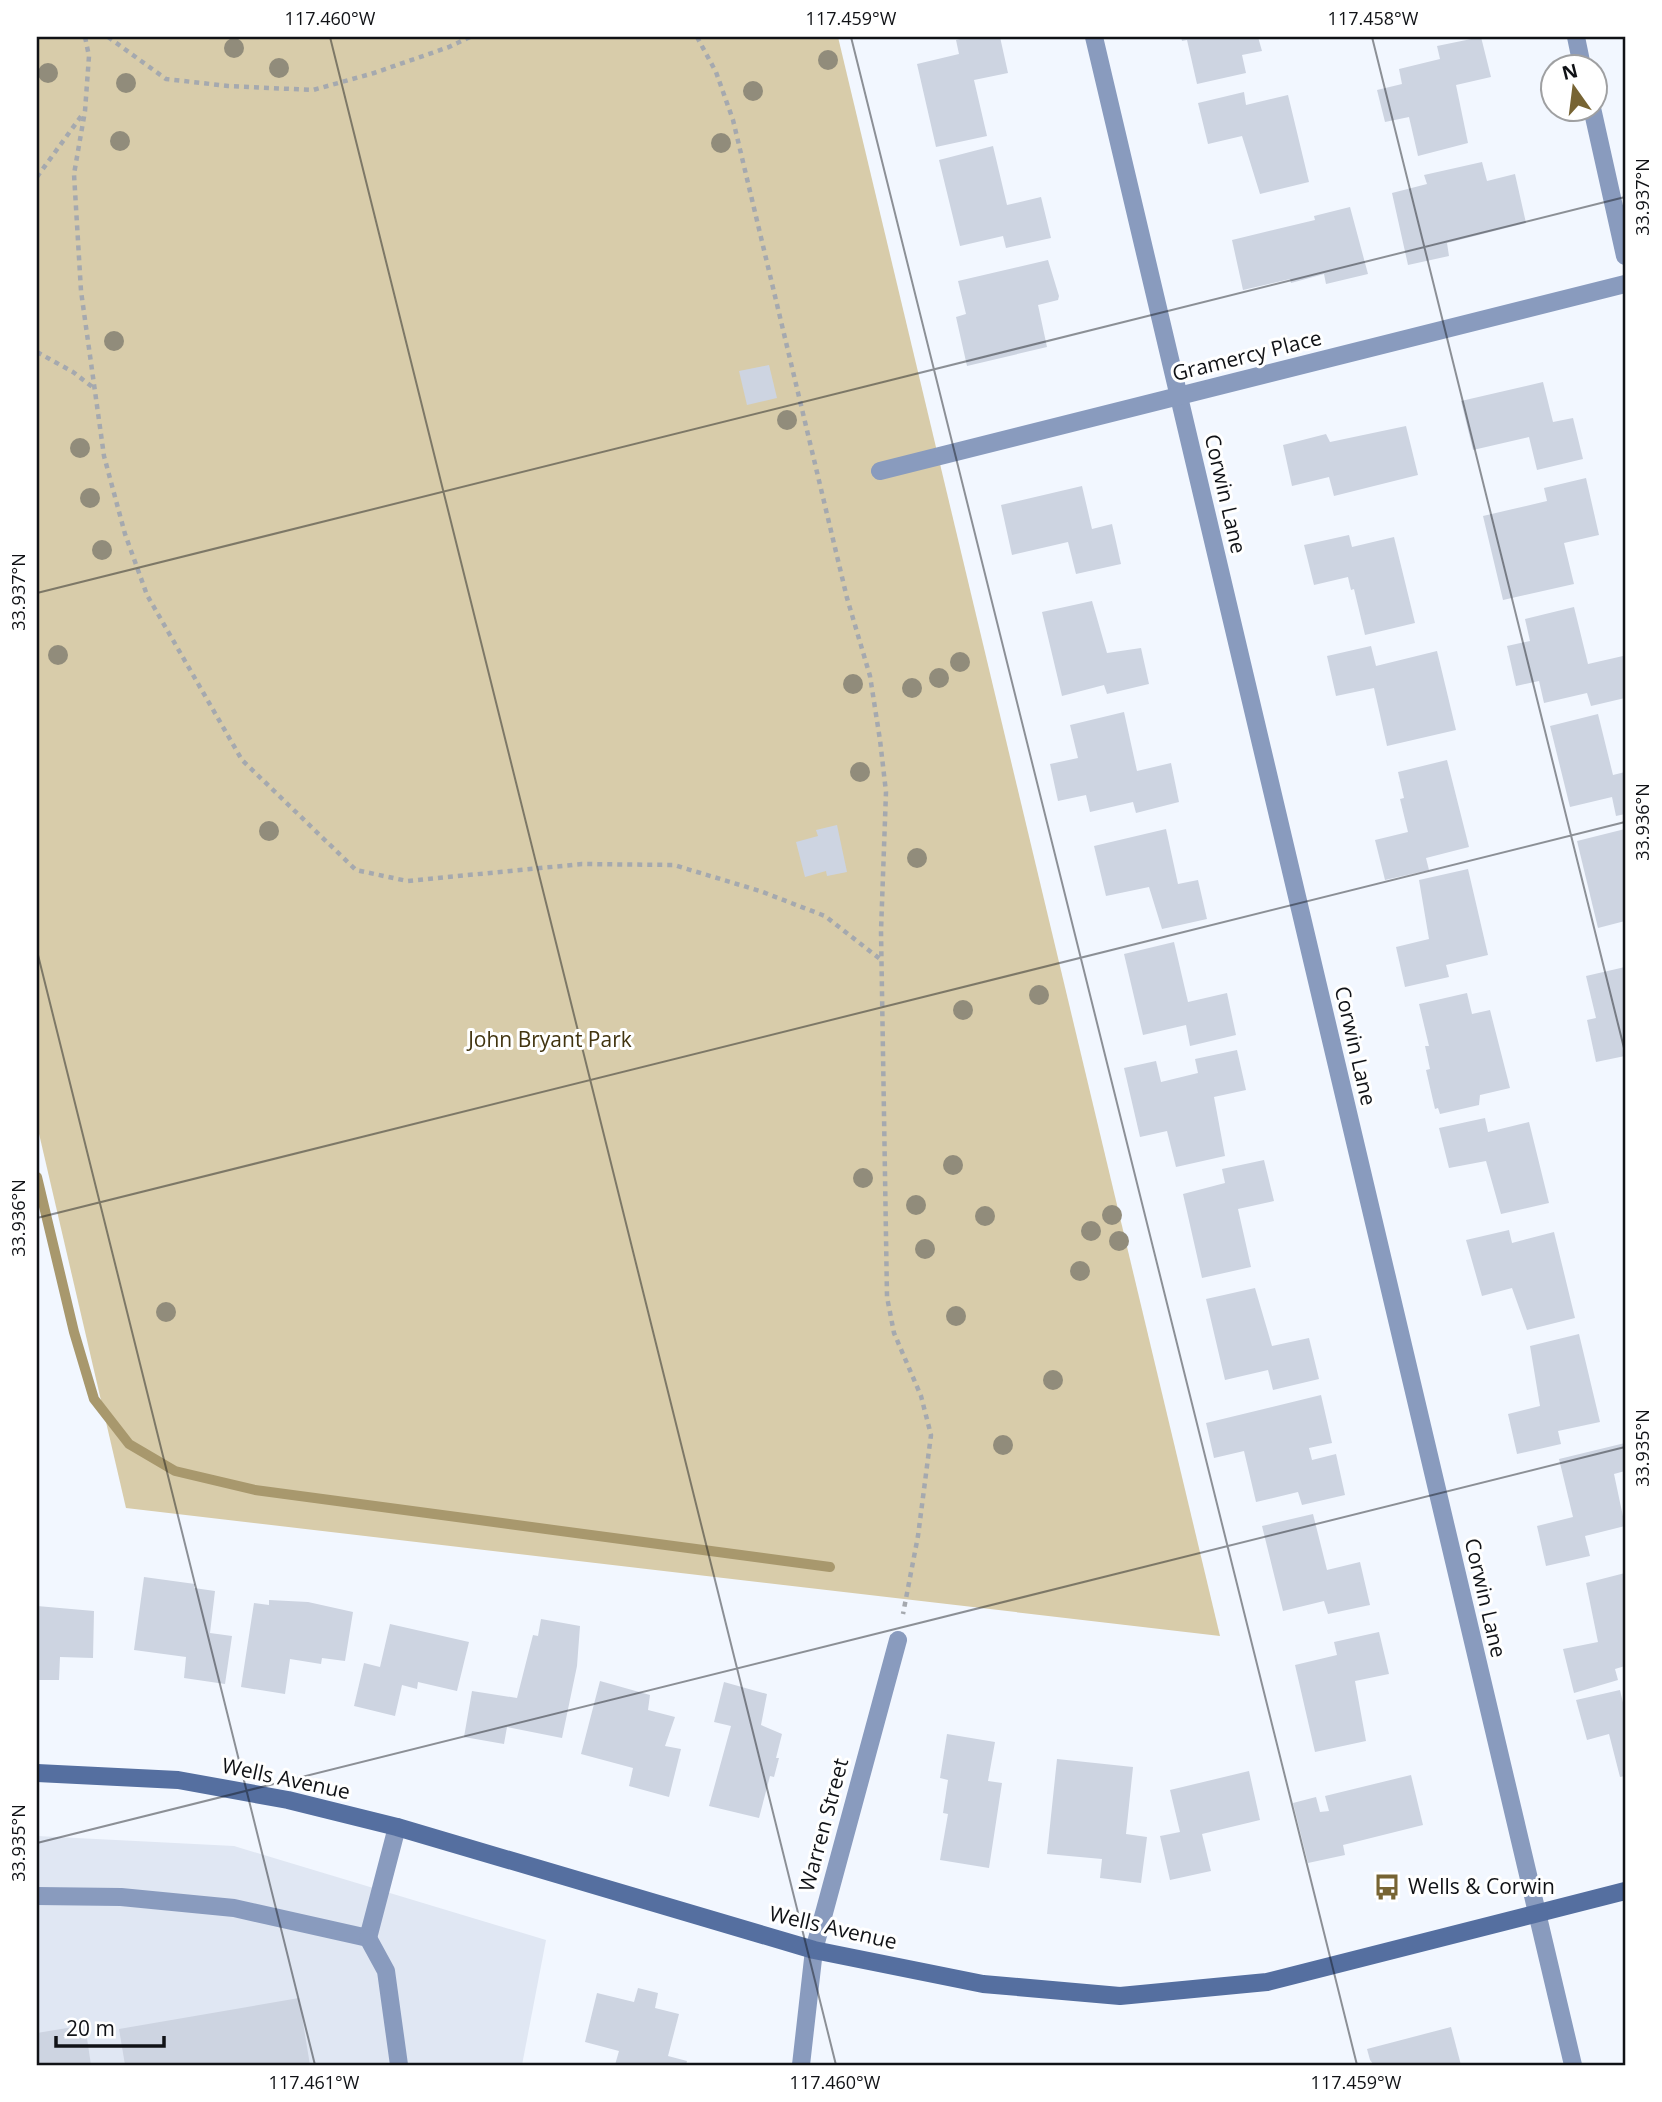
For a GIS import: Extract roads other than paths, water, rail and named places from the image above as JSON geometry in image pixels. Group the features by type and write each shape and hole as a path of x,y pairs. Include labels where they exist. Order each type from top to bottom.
{"main road":[{"name":"Wells Avenue","path":"37,1773 178,1780 288,1800 397,1827 814,1950 983,1984 1120,1996 1267,1982 1625,1891"}],"street":[{"name":"Corwin Lane","path":"1094,37 1573,2065"},
{"path":"1595,122 1625,256"},
{"name":"Gramercy Place","path":"880,471 1625,284"},
{"name":"Warren Street","path":"801,2065 814,1950 898,1640"},
{"path":"397,1827 368,1938 386,1971 399,2065"},
{"path":"37,1896 121,1897 234,1908 368,1938"}],"waterway":[{"path":"37,1177 74,1332 94,1399 129,1444 175,1471 255,1490 830,1567"}],"place":[{"name":"Wells & Corwin","path":"1387,1887"}],"park label":[{"name":"John Bryant Park","path":"550,1040"}]}
